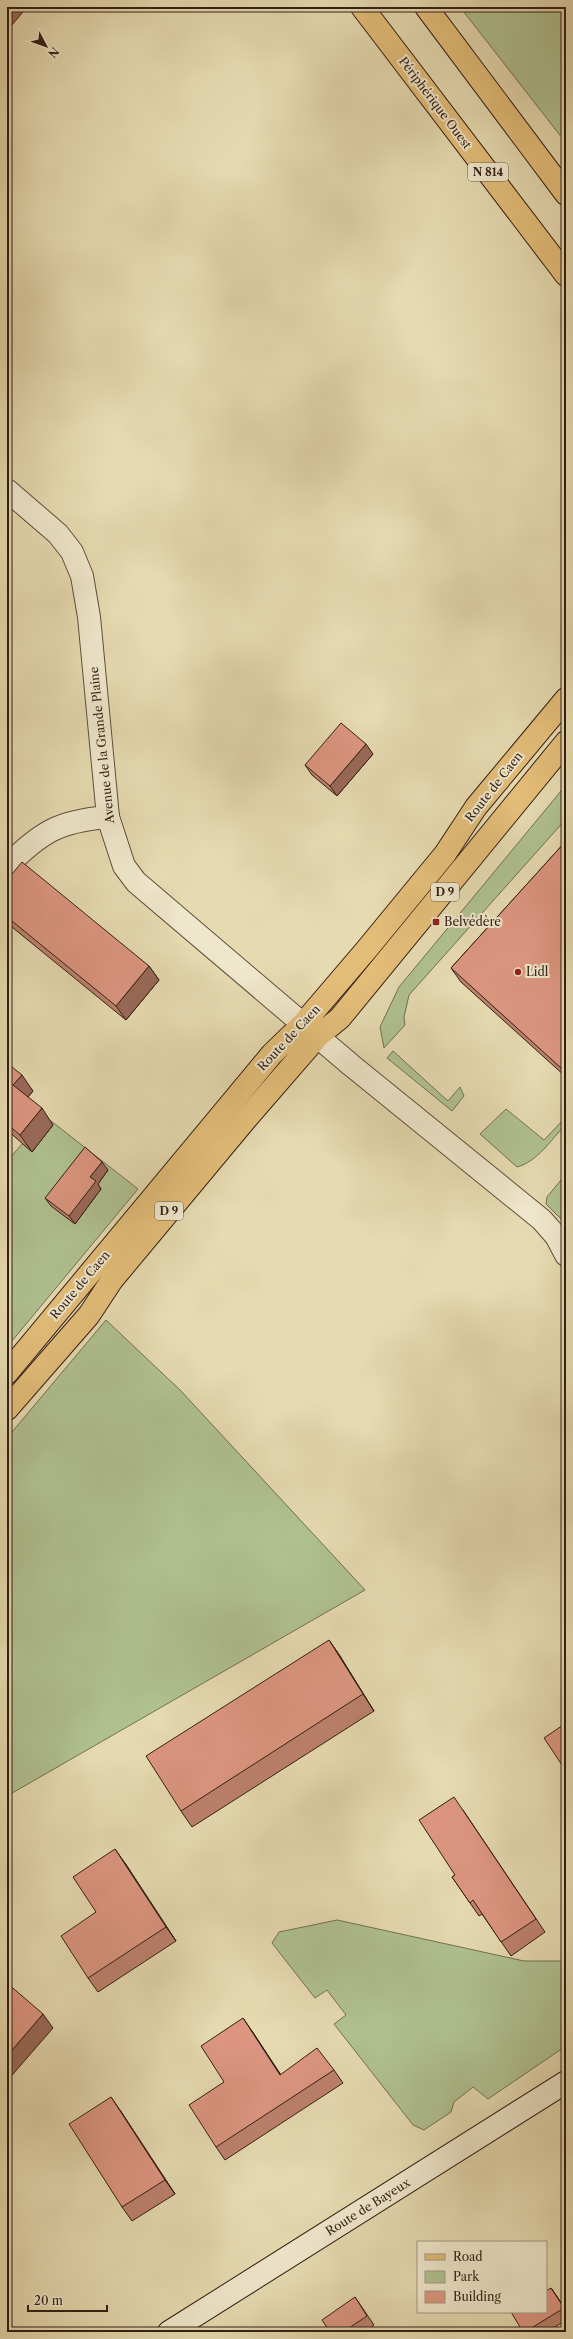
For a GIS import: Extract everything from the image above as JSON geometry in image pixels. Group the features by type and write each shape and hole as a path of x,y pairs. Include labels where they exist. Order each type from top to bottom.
{"main road":[{"name":"Périphérique Ouest","path":"362,7 566,275"},
{"path":"426,7 566,194"},
{"name":"Route de Caen","path":"7,1409 89,1315 112,1280 246,1119 311,1030 445,854 476,808 566,699"},
{"name":"Route de Caen","path":"7,1373 272,1054 311,1030 340,1018 566,742"}],"street":[{"name":"Avenue de la Grande Plaine","path":"7,490 58,534 72,552 82,576 89,617 108,817 124,866 136,882 311,1030 542,1220 556,1236 566,1255"},
{"path":"7,866 30,843 50,830 65,824 108,817"},
{"name":"Route de Bayeux","path":"169,2332 566,2082"}],"green space":[{"path":"460,7 566,7 566,143"},
{"path":"566,785 566,819 409,995 404,1017 405,1025 384,1048 380,1027 399,987"},
{"path":"393,1051 448,1101 460,1087 464,1096 452,1111 387,1058"},
{"path":"506,1109 544,1140 566,1117 566,1124 538,1155 517,1167 480,1134"},
{"path":"46,1117 138,1189 7,1347 7,1161"},
{"path":"566,1174 566,1218 563,1221 546,1204 547,1197"},
{"path":"106,1320 181,1391 365,1590 7,1796 7,1438"},
{"path":"337,1920 524,1961 566,1961 566,2046 488,2099 473,2087 454,2102 451,2112 424,2130 413,2125 334,2024 346,2015 327,1990 315,1998 272,1943 279,1932"}],"building":[{"path":"341,723 366,744 330,786 305,765"},
{"name":"Lidl","path":"566,841 566,1063 561,1068 451,968"},
{"path":"22,862 149,966 116,1006 7,917 7,880"},
{"path":"7,1063 22,1075 13,1085 42,1108 20,1135 7,1124"},
{"path":"85,1147 102,1162 90,1177 96,1181 69,1216 45,1198"},
{"path":"329,1640 363,1694 181,1811 146,1756"},
{"path":"566,1723 566,1771 544,1738"},
{"path":"454,1797 536,1919 501,1942 473,1900 470,1903 452,1877 455,1875 419,1820"},
{"path":"115,1849 166,1927 88,1978 61,1936 96,1912 73,1877"},
{"path":"7,1983 43,2014 7,2056"},
{"path":"243,2018 280,2075 317,2048 334,2070 216,2147 189,2105 224,2082 201,2046"},
{"path":"111,2097 165,2180 122,2207 69,2124"},
{"path":"551,2288 564,2308 523,2332 512,2313 547,2313 547,2290"},
{"path":"355,2297 367,2316 343,2332 330,2332 322,2320"}],"place":[{"name":"Belvédère","path":"436,922"},
{"name":"Lidl","path":"518,972"}]}
